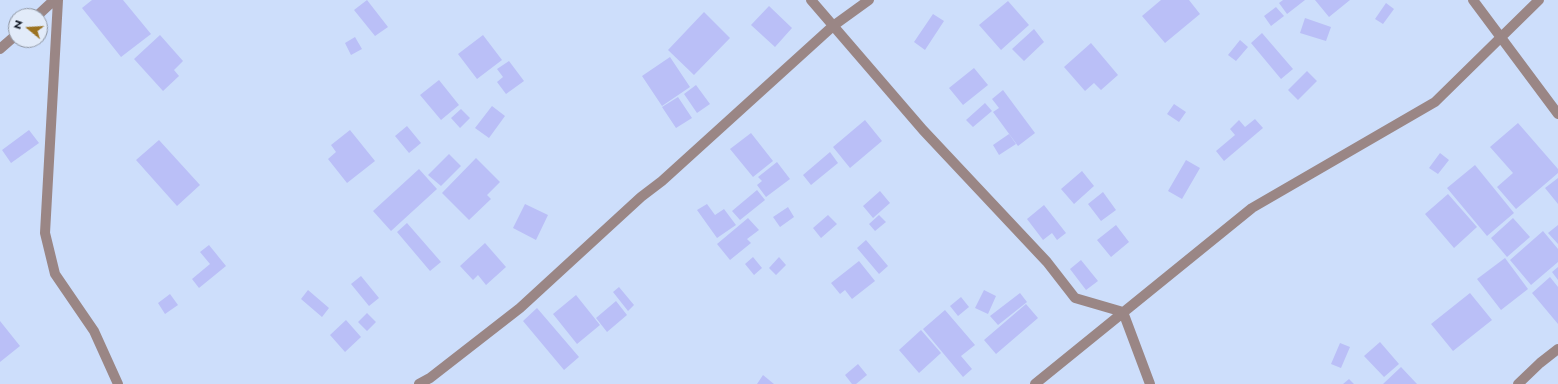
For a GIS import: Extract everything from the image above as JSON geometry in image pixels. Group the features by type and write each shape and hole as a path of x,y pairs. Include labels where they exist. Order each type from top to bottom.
{"street":[{"path":"46,8 54,0"},
{"path":"58,0 45,234 55,274 94,331 118,384"},
{"path":"810,0 923,130 1047,262 1075,298 1123,312"},
{"path":"419,384 430,378 520,308 640,197 662,180 834,26 869,0"},
{"path":"1473,0 1558,114"},
{"path":"1035,384 1252,208 1435,102 1539,0"},
{"path":"0,49 8,42"},
{"path":"1123,312 1150,384"},
{"path":"1518,384 1540,363 1558,350"}],"building":[{"path":"92,0 123,0 151,34 121,57 82,8"},
{"path":"367,0 388,27 375,36 354,10"},
{"path":"1161,0 1189,0 1200,14 1165,43 1142,16"},
{"path":"1283,0 1305,0 1287,14 1279,3"},
{"path":"1315,0 1350,0 1329,17"},
{"path":"1008,1 1029,25 1001,50 979,25"},
{"path":"1386,3 1394,9 1383,24 1375,19"},
{"path":"769,6 792,28 775,47 751,25"},
{"path":"1276,7 1284,16 1271,26 1264,16"},
{"path":"704,12 730,38 694,75 668,50"},
{"path":"933,14 944,21 925,50 914,42"},
{"path":"1305,18 1331,27 1326,41 1300,33"},
{"path":"1034,29 1044,42 1024,61 1012,49"},
{"path":"1262,33 1293,69 1281,79 1251,43"},
{"path":"160,35 183,61 174,70 179,76 163,91 134,59"},
{"path":"483,35 502,60 477,79 458,54"},
{"path":"355,37 362,49 351,55 345,43"},
{"path":"1240,40 1248,47 1236,61 1228,55"},
{"path":"1091,43 1118,75 1101,90 1094,83 1085,91 1064,67"},
{"path":"670,57 690,87 662,106 642,76"},
{"path":"509,61 524,81 506,94 497,82 503,77 497,69"},
{"path":"974,68 988,85 963,105 949,88"},
{"path":"1307,71 1317,81 1298,100 1288,90"},
{"path":"439,80 459,105 441,120 420,95"},
{"path":"696,85 710,104 697,113 684,94"},
{"path":"1003,90 1035,133 1018,146 993,112 999,108 992,99"},
{"path":"678,97 692,118 676,128 662,107"},
{"path":"985,103 992,111 973,127 966,120"},
{"path":"1174,104 1186,112 1179,122 1167,114"},
{"path":"492,106 505,116 489,138 475,128"},
{"path":"461,109 470,118 460,128 451,118"},
{"path":"1255,119 1263,128 1224,161 1216,151 1235,135 1230,129 1239,120 1245,127"},
{"path":"865,120 882,141 850,168 833,147"},
{"path":"1518,123 1558,169 1558,173 1516,209 1497,187 1513,173 1490,147"},
{"path":"407,126 421,143 409,153 395,136"},
{"path":"29,130 39,143 11,163 2,150"},
{"path":"350,130 375,161 347,183 328,159 336,152 331,145"},
{"path":"751,133 773,161 753,177 730,149"},
{"path":"1009,134 1016,144 999,155 993,145"},
{"path":"159,140 200,185 177,206 136,160"},
{"path":"830,152 838,163 811,185 803,175"},
{"path":"1440,153 1449,160 1438,174 1429,168"},
{"path":"449,154 461,166 441,186 428,175"},
{"path":"476,158 500,182 487,195 491,199 469,220 442,193"},
{"path":"1186,160 1200,168 1182,199 1168,191"},
{"path":"777,162 790,179 766,197 757,185 762,181 758,177"},
{"path":"1475,165 1514,213 1487,236 1447,188"},
{"path":"419,169 437,189 391,231 373,211"},
{"path":"1082,171 1094,186 1074,204 1061,189"},
{"path":"1558,178 1558,204 1545,188"},
{"path":"757,190 765,200 740,220 732,211"},
{"path":"880,191 890,203 873,218 863,206"},
{"path":"1103,192 1116,210 1101,221 1088,204"},
{"path":"1448,194 1477,227 1454,248 1425,214"},
{"path":"525,204 548,215 536,240 513,228"},
{"path":"707,204 715,215 724,209 736,225 717,238 697,210"},
{"path":"1044,205 1066,233 1057,240 1052,233 1043,240 1027,219"},
{"path":"788,207 794,217 780,227 773,217"},
{"path":"828,215 837,224 821,238 813,228"},
{"path":"879,215 886,222 875,231 869,224"},
{"path":"748,218 759,230 747,239 751,243 730,260 717,244"},
{"path":"1513,218 1530,237 1507,257 1491,238"},
{"path":"407,223 441,262 430,271 397,232"},
{"path":"1116,225 1129,242 1111,257 1097,240"},
{"path":"1558,225 1558,244 1548,233"},
{"path":"1543,231 1558,249 1558,262 1531,285 1510,260"},
{"path":"866,240 888,266 879,274 857,248"},
{"path":"485,243 506,267 486,285 478,275 473,280 460,266"},
{"path":"209,245 226,266 199,288 192,279 210,264 200,252"},
{"path":"753,257 762,268 754,275 745,264"},
{"path":"779,257 786,265 776,275 769,268"},
{"path":"1505,258 1528,289 1501,310 1477,279"},
{"path":"1081,260 1098,281 1086,290 1070,269"},
{"path":"859,261 875,281 852,299 845,290 840,294 831,283"},
{"path":"1558,267 1558,280 1552,272"},
{"path":"361,276 379,298 369,306 351,284"},
{"path":"1550,277 1558,287 1558,324 1532,293"},
{"path":"619,287 634,305 628,311 613,292"},
{"path":"308,290 329,308 322,317 301,299"},
{"path":"984,290 996,296 988,314 975,308"},
{"path":"1020,293 1027,302 998,325 990,316"},
{"path":"1470,293 1492,320 1453,351 1431,324"},
{"path":"170,294 178,305 165,314 158,303"},
{"path":"576,295 600,325 577,344 553,314"},
{"path":"961,297 969,307 958,316 950,306"},
{"path":"616,301 627,315 607,332 596,318"},
{"path":"1026,304 1038,318 996,354 984,340"},
{"path":"537,308 579,357 564,370 523,321"},
{"path":"945,310 975,345 961,356 972,369 963,377 923,329"},
{"path":"367,313 376,322 367,331 358,322"},
{"path":"346,320 361,337 345,352 330,335"},
{"path":"0,321 20,346 0,362"},
{"path":"921,330 941,353 919,373 899,350"},
{"path":"1380,342 1399,364 1384,377 1364,356"},
{"path":"1340,343 1350,347 1341,368 1331,364"},
{"path":"858,364 867,375 856,384 852,384 845,375"},
{"path":"1401,367 1417,384 1383,384"},
{"path":"763,375 774,384 757,384"},
{"path":"1349,379 1354,384 1343,384"}]}
